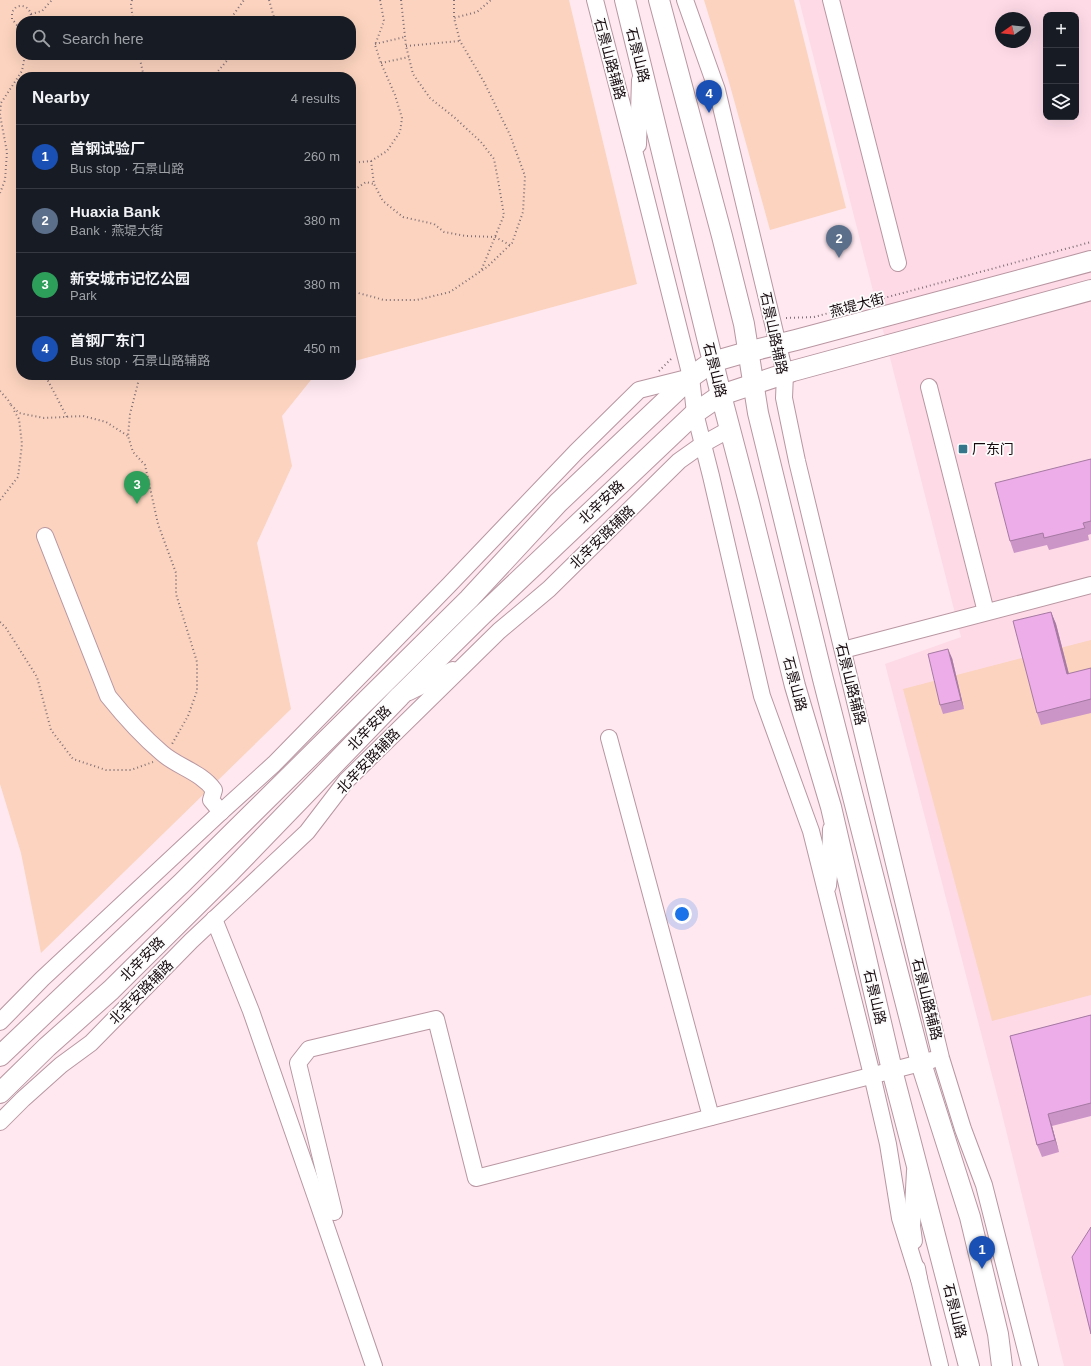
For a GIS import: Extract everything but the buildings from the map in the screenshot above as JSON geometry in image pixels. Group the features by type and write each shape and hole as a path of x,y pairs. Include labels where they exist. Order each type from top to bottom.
{"main road":[{"name":"石景山路","path":"625,0 712,362 795,686 831,807 892,1070 969,1366"},
{"name":"石景山路","path":"659,0 744,324 752,384 758,413 823,679 921,1063 970,1217 998,1334 1002,1366"},
{"name":"燕堤大街","path":"747,352 1091,261"},
{"path":"752,384 793,371 1091,290"},
{"name":"北辛安路","path":"0,1056 182,883 468,599 558,503 691,377 712,362 747,352"},
{"name":"北辛安路","path":"0,1093 47,1047 111,990 229,873 400,696 482,615 695,413 721,395 752,384"}],"street":[{"name":"石景山路辅路","path":"595,0 691,377 695,413 762,696 811,831 888,1144 900,1218 919,1279"},
{"name":"石景山路辅路","path":"686,0 717,90 772,318 777,345 785,374 784,398 797,461 941,1058 963,1129 984,1185 1030,1366"},
{"path":"831,0 898,263"},
{"path":"637,162 640,63"},
{"path":"0,1022 42,979 274,764 450,584 576,452 639,390 691,377"},
{"path":"929,387 986,612"},
{"name":"北辛安路辅路","path":"0,1122 61,1065 91,1043 214,919 307,832 346,781 499,631 549,589 680,462 703,444 730,429"},
{"path":"45,536 108,696 162,753 208,782 214,790 211,800 221,812"},
{"path":"843,650 1091,585"},
{"path":"400,696 465,664"},
{"path":"609,738 711,1117"},
{"path":"274,764 315,750"},
{"path":"827,896 830,865 831,807"},
{"path":"214,919 253,1018 374,1366"},
{"path":"334,1212 298,1063 310,1049 436,1019 476,1178 941,1058"},
{"path":"0,1113 23,1099"},
{"path":"915,1156 912,1226 919,1279 940,1366"},
{"name":"石景山路","path":"998,1334 1009,1366"}],"path":[{"path":"16,24 12,20 11,16 13,9 24,6 28,8 31,14 42,10 52,0"},
{"path":"132,0 132,16"},
{"path":"233,16 244,0"},
{"path":"269,0 274,16"},
{"path":"356,162 371,161 387,151 400,132 402,118 395,95 381,63 375,44 384,21 380,0"},
{"path":"401,0 406,46 413,74 430,98 481,142 494,159 504,215 480,272"},
{"path":"356,292 384,300 417,300 450,292 487,267 512,243 523,212 525,176 510,135 484,82 460,41 454,18 454,0"},
{"path":"454,18 476,12 491,0"},
{"path":"375,44 405,38"},
{"path":"406,46 460,41"},
{"path":"381,63 409,57"},
{"path":"21,72 24,60"},
{"path":"140,60 143,72"},
{"path":"217,72 227,60"},
{"path":"0,193 5,180 7,152 0,115 1,103 16,79"},
{"path":"371,161 374,184 384,201 404,217 434,224 444,232 466,236 495,238 510,245"},
{"path":"356,189 366,182 374,184"},
{"name":"燕堤大街","path":"772,318 814,317 1091,242"},
{"path":"656,374 683,347"},
{"path":"48,380 67,417"},
{"path":"0,622 6,628 37,677 51,730 73,759 106,770 131,770 153,762 172,744 188,716 197,691 197,662 176,594 176,573 158,524 145,465 133,452 128,436 130,414 139,380"},
{"path":"0,391 19,413 44,418 83,416 106,422 128,436"},
{"path":"0,500 18,477 22,444 19,419 11,405"}],"shaded area":[{"path":"0,0 569,0 637,284 356,361 356,72 16,72 16,380 311,380 282,416 292,466 257,543 291,709 41,953 21,853 0,784"},
{"path":"704,0 794,0 846,208 770,230 729,82"},
{"path":"799,0 1091,0 1091,1366 1064,1366 1000,1106 885,664 961,637"},
{"path":"1091,640 1091,995 992,1021 903,689"}],"place":[{"name":"首钢厂东门","path":"709,113"},
{"name":"Huaxia Bank","path":"839,258"},
{"name":"厂东门","path":"963,449"},
{"name":"新安城市记忆公园","path":"137,504"},
{"name":"首钢试验厂","path":"982,1269"}]}
